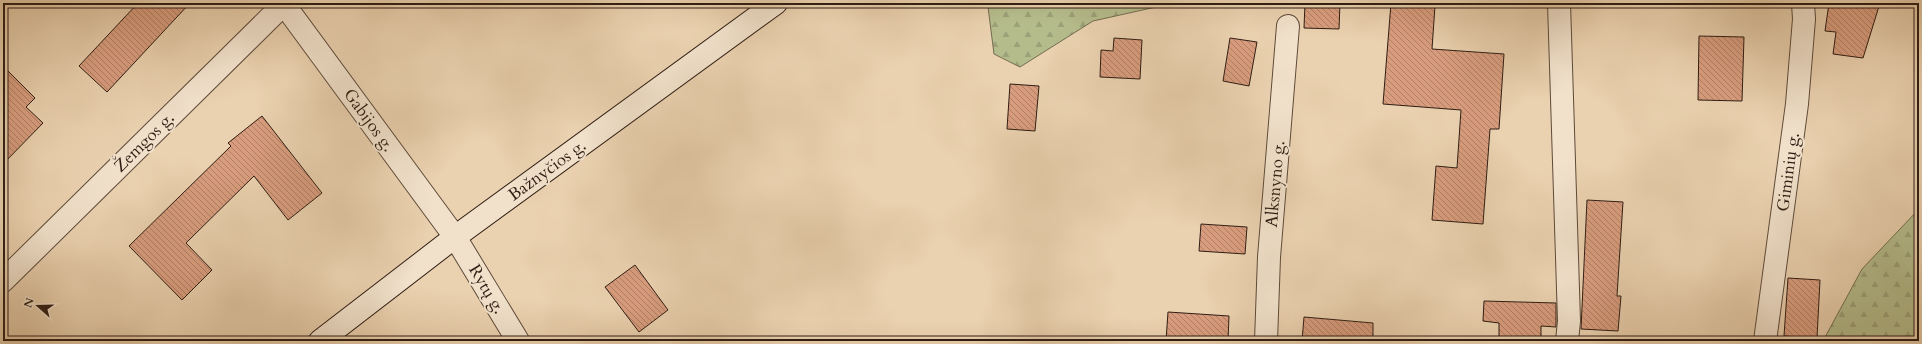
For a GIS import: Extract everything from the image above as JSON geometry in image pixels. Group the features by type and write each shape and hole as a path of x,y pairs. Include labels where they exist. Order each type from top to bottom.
{"street":[{"name":"Gabijos g.","path":"284,3 455,237"},
{"name":"Žemgos g.","path":"3,281 284,3"},
{"name":"Bažnyčios g.","path":"320,341 455,237 776,3"},
{"path":"1559,3 1569,321 1567,341"},
{"name":"Giminių g.","path":"1765,341 1797,104 1804,19 1803,3"},
{"name":"Alksnyno g.","path":"1266,341 1269,257 1288,26"},
{"name":"Rytų g.","path":"455,237 518,341"}],"green space":[{"path":"989,3 1174,3 1093,21 1020,67 994,54 988,7"},
{"path":"1919,209 1919,341 1823,341 1862,269"}],"building":[{"path":"138,3 190,3 107,92 79,66"},
{"path":"1305,3 1340,3 1339,29 1304,28"},
{"path":"1391,3 1435,6 1432,49 1504,54 1499,129 1490,129 1483,224 1432,220 1436,166 1457,168 1461,110 1383,104"},
{"path":"1829,3 1880,3 1863,58 1833,54 1836,32 1825,31"},
{"path":"1699,36 1744,37 1742,101 1698,100"},
{"path":"1114,38 1142,40 1140,79 1100,77 1101,50 1113,51"},
{"path":"1230,38 1257,42 1249,86 1223,81"},
{"path":"3,66 35,98 26,107 43,123 3,164"},
{"path":"1010,84 1039,86 1035,131 1007,129"},
{"path":"262,116 322,193 288,220 254,176 186,243 212,270 182,300 129,246 231,146 228,143"},
{"path":"1587,200 1623,202 1617,296 1621,296 1618,331 1581,329"},
{"path":"1201,224 1247,227 1245,254 1199,251"},
{"path":"635,265 668,310 639,332 605,287"},
{"path":"1788,278 1820,280 1817,338 1784,336"},
{"path":"1484,301 1556,303 1556,327 1541,326 1541,341 1499,341 1499,323 1483,321"},
{"path":"1168,312 1229,316 1228,341 1166,341"},
{"path":"1304,317 1373,323 1373,341 1302,341"}]}
